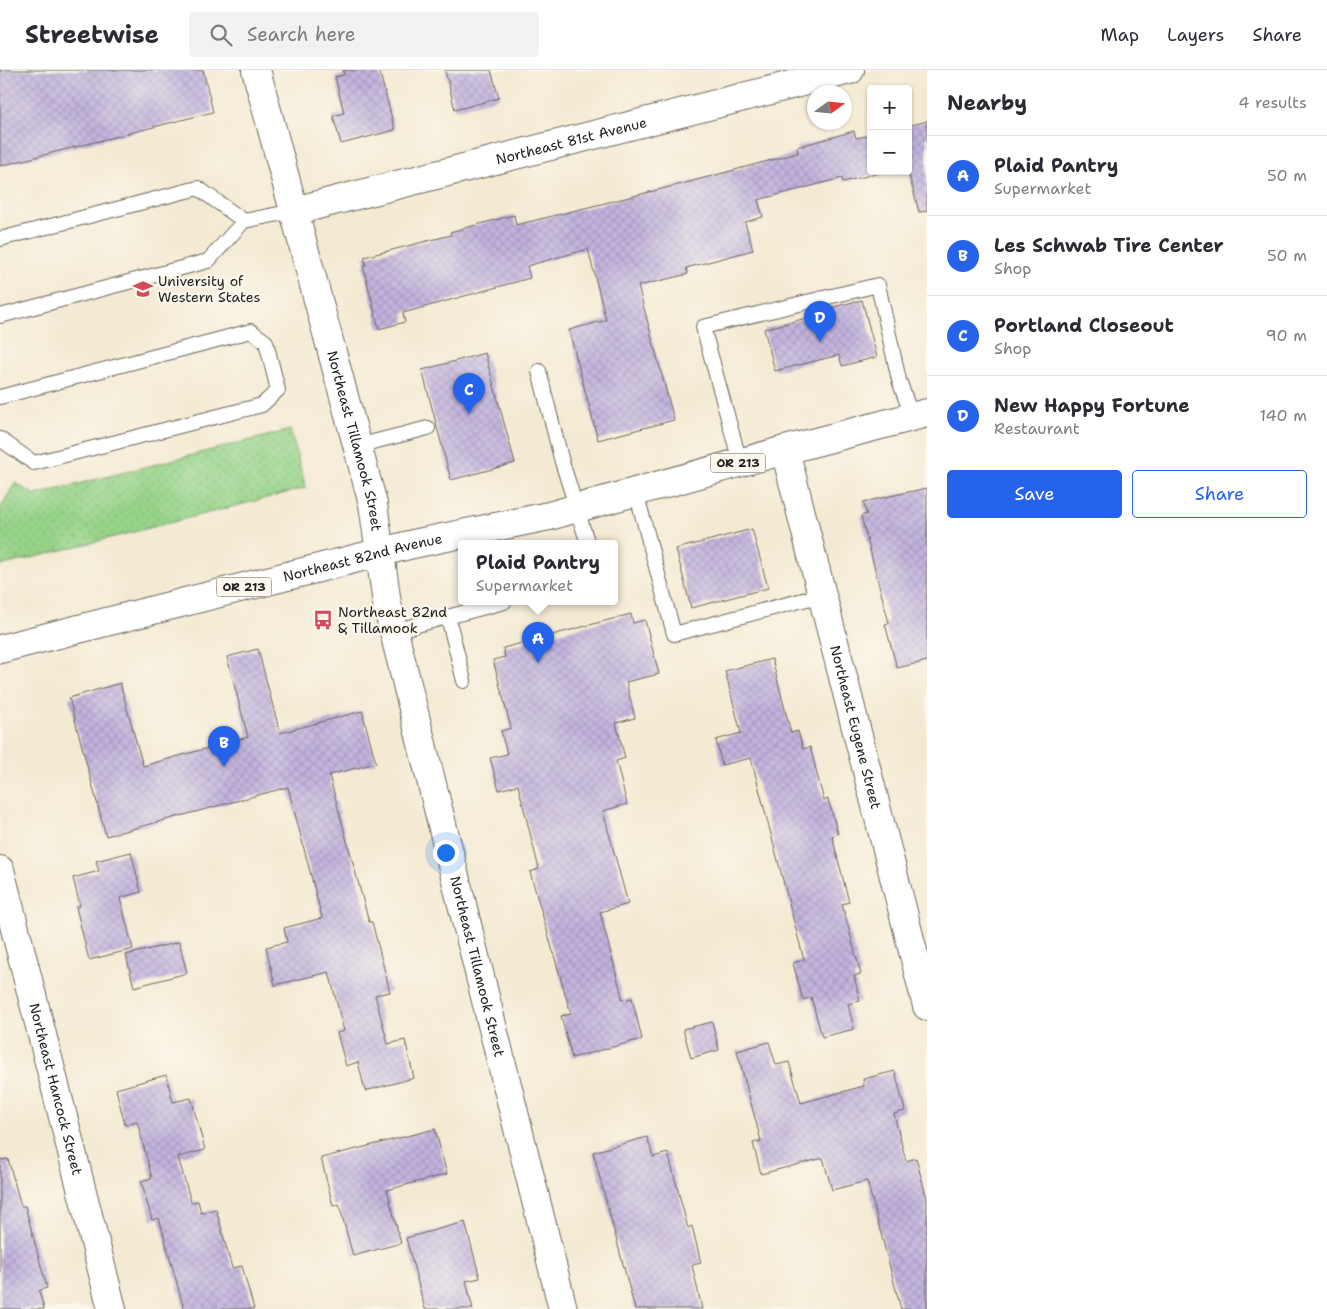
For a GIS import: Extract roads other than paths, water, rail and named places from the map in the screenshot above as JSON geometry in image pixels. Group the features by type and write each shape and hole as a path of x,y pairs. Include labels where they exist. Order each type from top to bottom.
{"street":[{"name":"Northeast Tillamook Street","path":"256,70 373,504 387,604 563,1309"},
{"name":"Northeast 81st Avenue","path":"294,211 850,70"},
{"name":"Northeast 82nd Avenue","path":"0,649 380,552 578,508 740,462 919,415"},
{"name":"Northeast Eugene Street","path":"785,450 927,1006"},
{"name":"Northeast Hancock Street","path":"0,870 112,1309"}],"lane":[{"path":"0,238 198,188 244,221"},
{"path":"0,316 208,261 244,221 294,211"},
{"path":"740,462 703,327 878,285 900,380 919,415"},
{"path":"0,397 251,331 266,342 278,390 262,405 34,463 0,440"},
{"path":"539,371 562,462 587,540"},
{"path":"357,446 428,428"},
{"path":"636,492 674,634 822,595"},
{"path":"394,632 493,605"},
{"path":"448,617 464,681"}],"place":[{"name":"University of Western States","path":"143,289"},
{"name":"New Happy Fortune","path":"820,342"},
{"name":"Portland Closeout","path":"469,414"},
{"name":"Northeast 82nd & Tillamook","path":"323,620"},
{"name":"Plaid Pantry","path":"538,663"},
{"name":"Les Schwab Tire Center","path":"224,767"}]}
